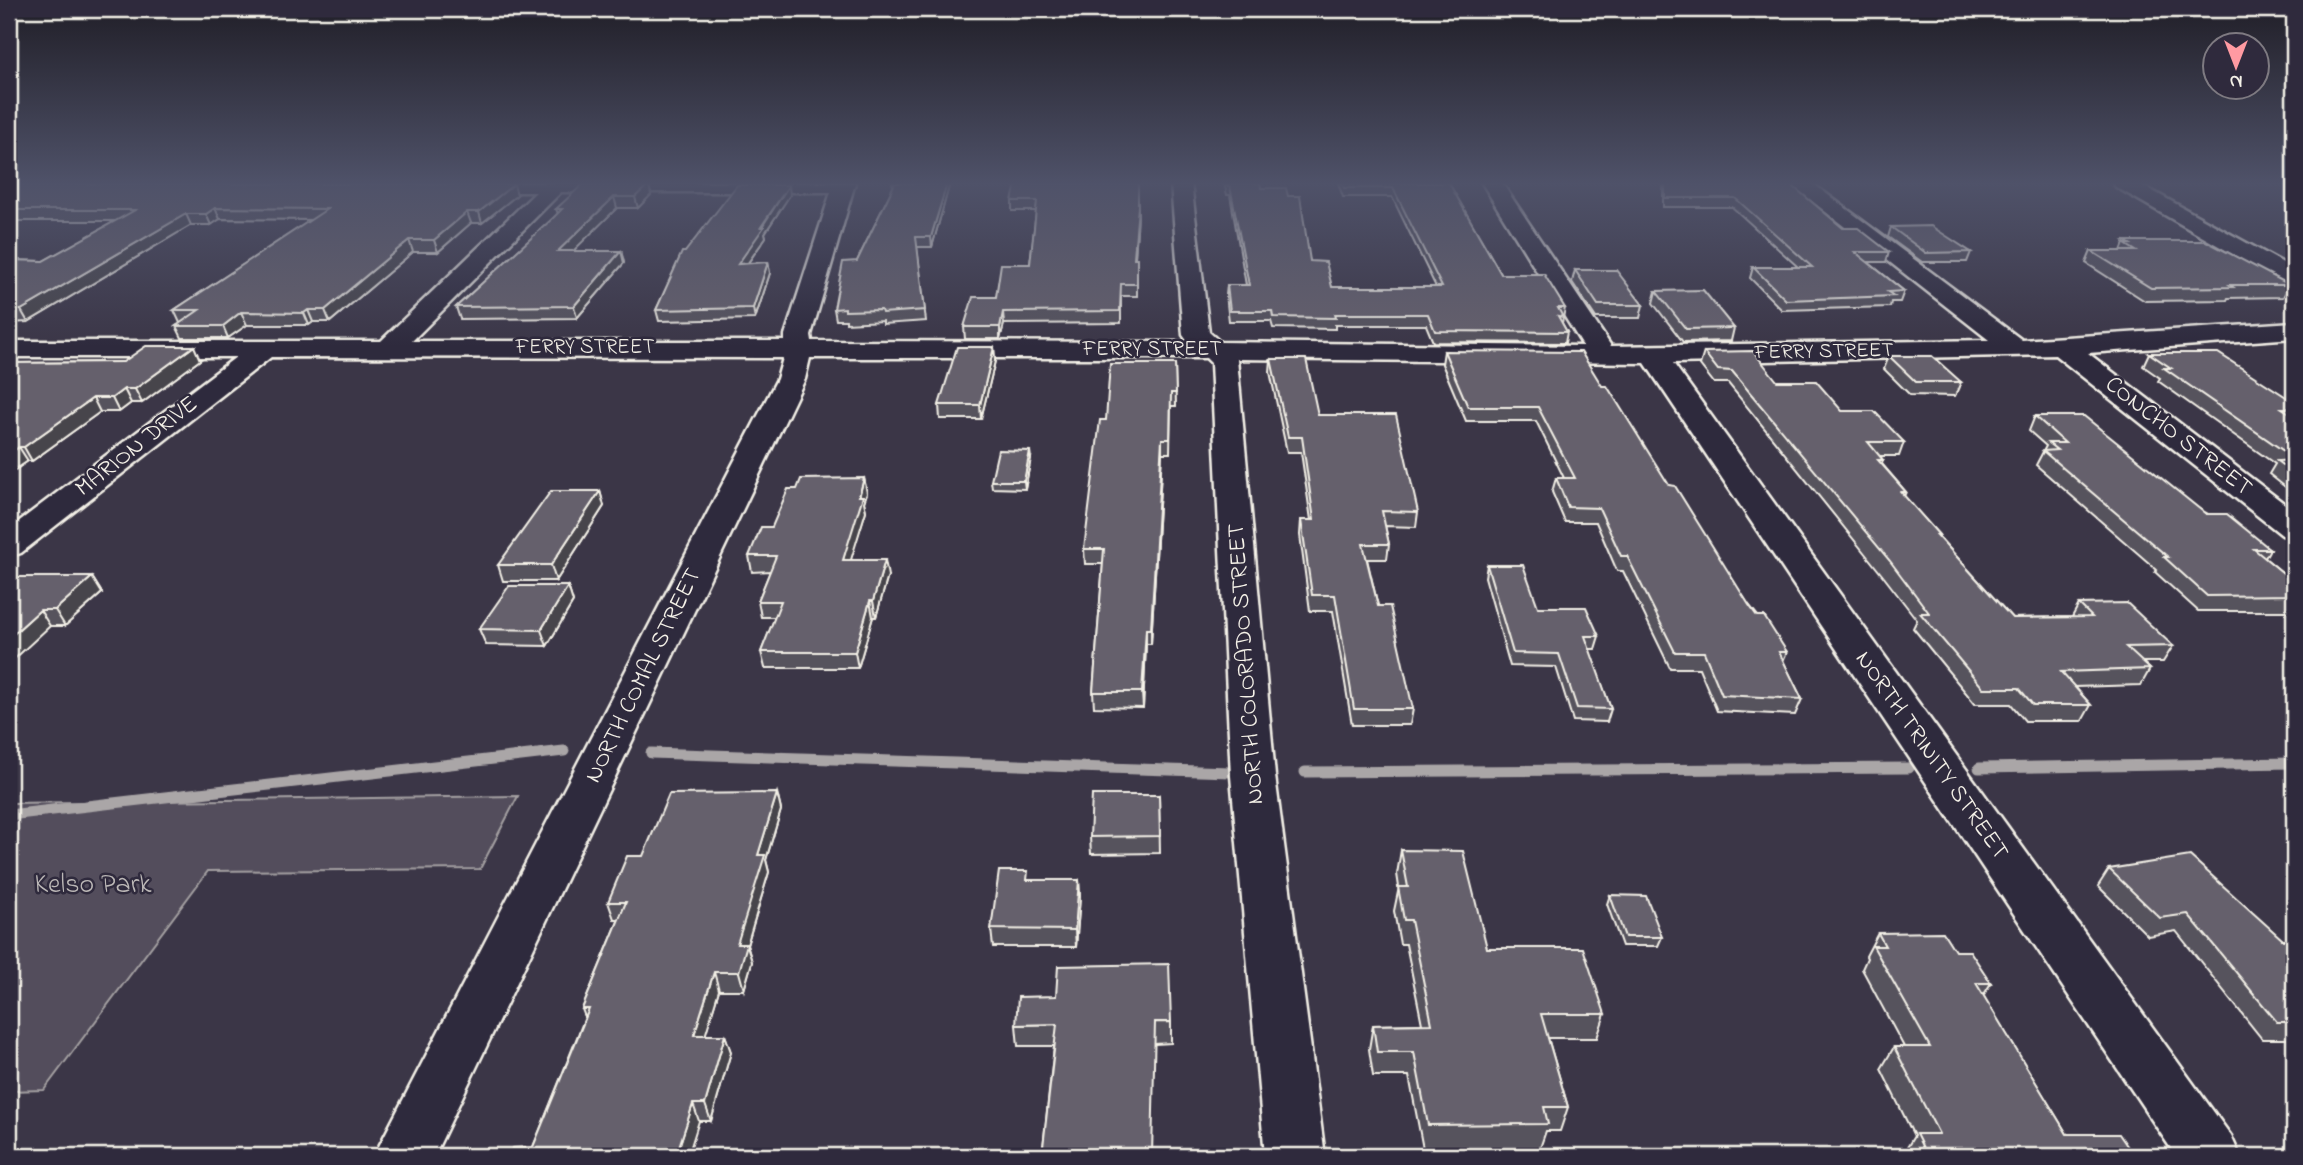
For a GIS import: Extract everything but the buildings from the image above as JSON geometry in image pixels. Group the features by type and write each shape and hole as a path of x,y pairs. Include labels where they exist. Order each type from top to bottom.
{"street":[{"path":"389,348 502,237"},
{"name":"NORTH COMAL STREET","path":"404,1156 791,379 799,348 798,335 828,237"},
{"name":"NORTH COLORADO STREET","path":"1186,237 1196,335 1224,361 1253,776 1295,1156"},
{"path":"1527,237 1603,355"},
{"path":"1871,237 2016,348"},
{"path":"2220,237 2294,279"},
{"name":"FERRY STREET","path":"9,349 799,348 1653,355 2062,347 2294,330"},
{"name":"CONCHO STREET","path":"2062,347 2294,528"},
{"name":"MARION DRIVE","path":"9,546 265,348"},
{"name":"NORTH TRINITY STREET","path":"1653,355 2210,1156"}],"green space":[{"name":"Kelso Park","path":"518,796 480,869 208,871 44,1090 9,1091 9,803"}],"waterway":[{"path":"9,815 564,751"},
{"path":"651,753 1230,772"},
{"path":"1979,768 2294,763"},
{"path":"1305,772 1909,768"}]}
